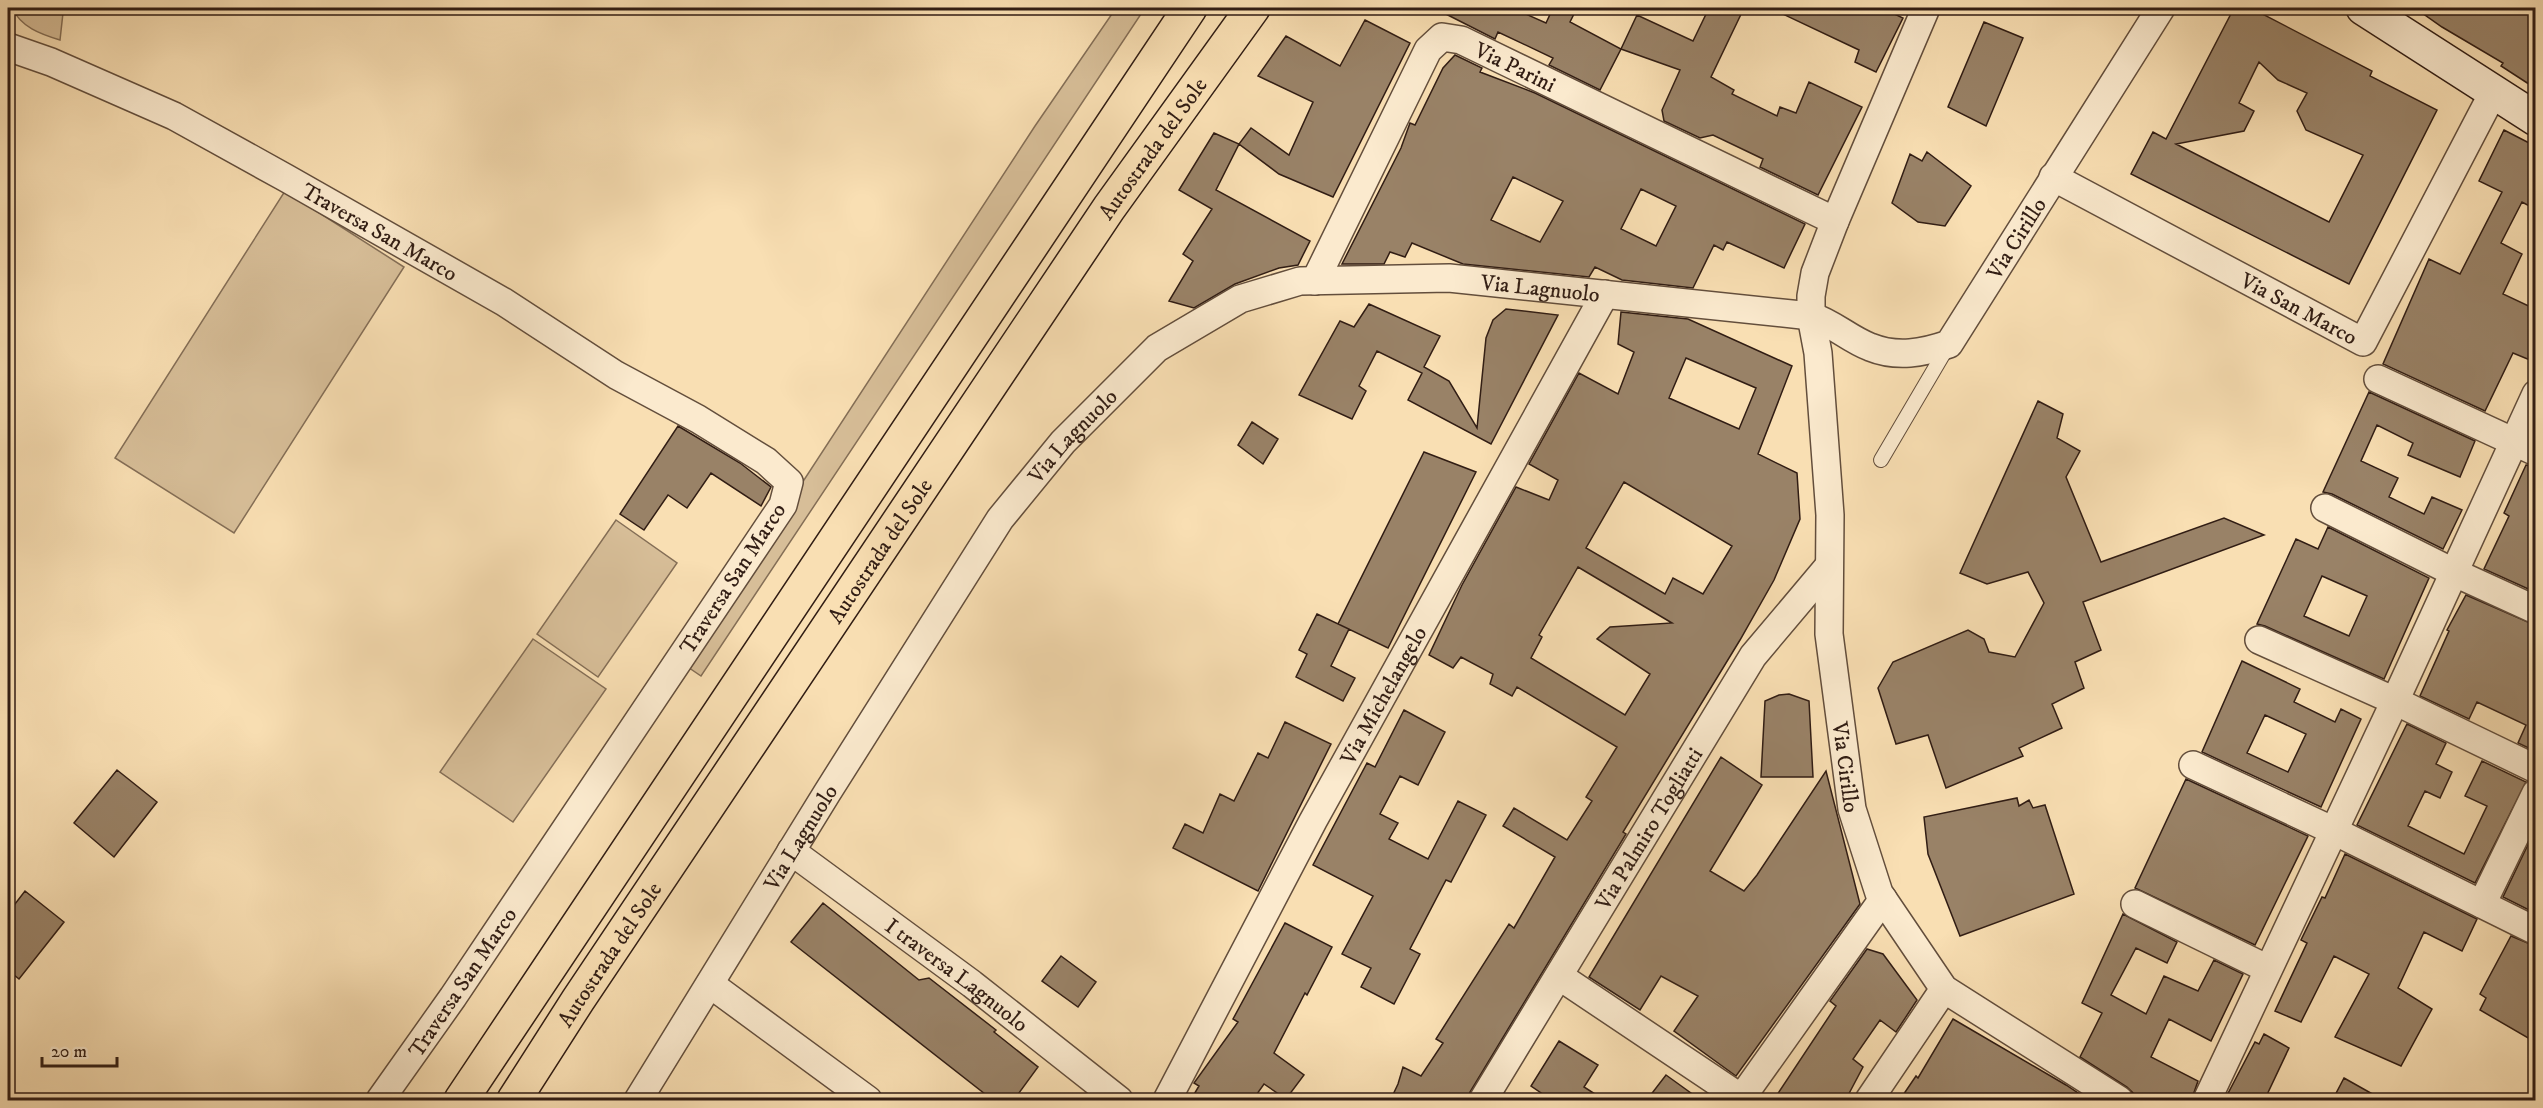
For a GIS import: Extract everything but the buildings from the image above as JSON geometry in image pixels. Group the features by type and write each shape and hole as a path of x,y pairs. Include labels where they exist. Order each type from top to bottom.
{"highway":[{"name":"Autostrada del Sole","path":"461,1101 1190,8"},
{"name":"Autostrada del Sole","path":"514,1101 578,1000 1109,208 1253,8"}],"main road":[{"path":"2363,8 2535,119"}],"street":[{"name":"Via Cirillo","path":"1925,8 1835,221 1815,273 1811,296 1811,316 1818,353 1830,515 1828,634 1852,809 1879,893 1944,989 2118,1101"},
{"name":"Via Cirillo","path":"1949,344 2161,8"},
{"name":"Via Parini","path":"1315,281 1428,50 1442,37 1461,40 1835,221"},
{"name":"Traversa San Marco","path":"8,46 51,62 174,116 286,178 504,302 616,375 698,419 766,461 789,482 783,505 777,515 453,997 380,1101"},
{"name":"Via San Marco","path":"2053,177 2363,342 2493,93"},
{"name":"Via Lagnuolo","path":"638,1101 791,851 1000,519 1063,441 1157,348 1240,299 1300,281 1449,278 1811,316"},
{"name":"Via Michelangelo","path":"1167,1101 1319,810 1605,294"},
{"path":"1811,316 1828,321 1869,347 1894,353 1922,353 1949,344"},
{"path":"2378,379 2524,446"},
{"path":"2207,1101 2395,701 2453,572 2524,446 2535,394"},
{"path":"2325,508 2535,610"},
{"name":"Via Palmiro Togliatti","path":"1483,1101 1753,656 1828,567"},
{"path":"2259,640 2395,701 2535,769"},
{"path":"2193,765 2334,831 2535,931"},
{"path":"2482,904 2535,793"},
{"name":"I traversa Lagnuolo","path":"791,851 972,984 1119,1101"},
{"path":"1559,976 1742,1100 1883,900"},
{"path":"2135,904 2268,969"},
{"path":"710,984 868,1101"},
{"path":"1869,1101 1944,989"}],"lane":[{"path":"1881,460 1949,344"}],"shaded area":[{"path":"12,8 92,8 63,13 60,40 26,25"},
{"path":"1116,8 1145,8 701,676 682,663 790,472 804,480 1035,126"},
{"path":"285,191 404,267 234,533 115,458"},
{"path":"616,520 677,563 598,677 537,634"},
{"path":"533,639 606,689 513,822 440,772"}]}
